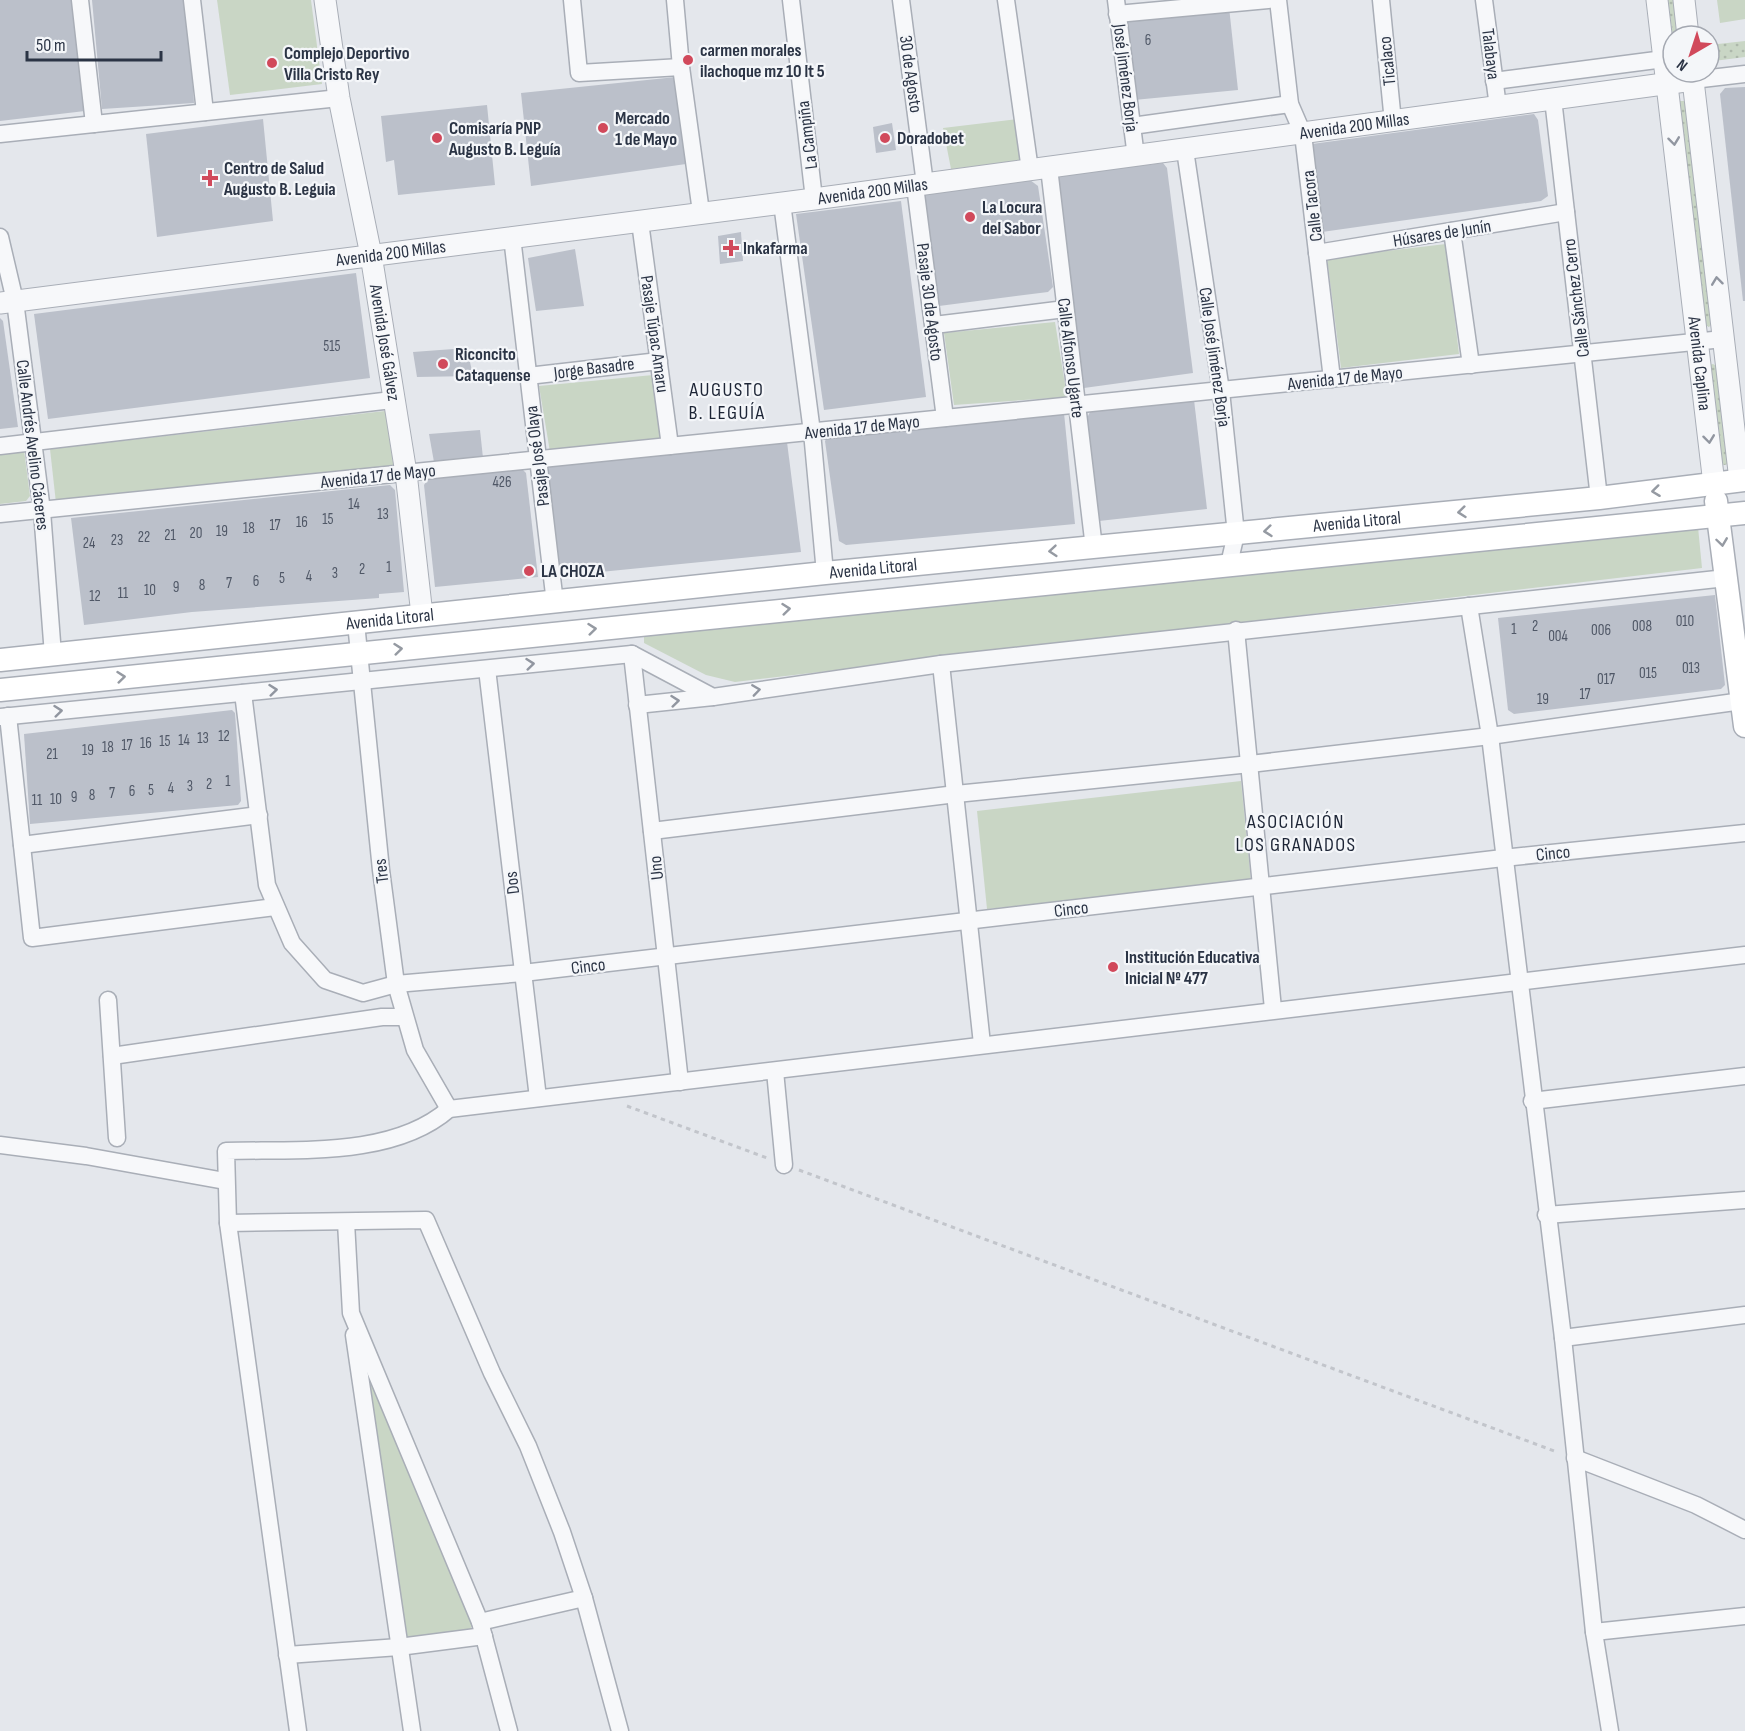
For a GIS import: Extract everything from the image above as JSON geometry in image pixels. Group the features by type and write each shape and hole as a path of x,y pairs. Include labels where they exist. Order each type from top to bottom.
{"main road":[{"name":"Avenida Litoral","path":"0,660 825,573 1599,498 1743,480"},
{"name":"Avenida Caplina","path":"1743,480 1745,514"},
{"name":"Avenida Caplina","path":"1714,484 1745,726"},
{"name":"Avenida Litoral","path":"0,690 1229,564 1745,514"}],"street":[{"path":"80,0 94,124"},
{"path":"192,0 205,112"},
{"name":"Avenida José Gálvez","path":"325,0 339,98 372,255 392,400 406,473 422,615"},
{"path":"572,0 579,73 681,67"},
{"path":"675,0 681,67 701,213"},
{"name":"La Campiña","path":"791,0 814,200"},
{"name":"30 de Agosto","path":"901,0 920,185"},
{"name":"Calle Alfonso Ugarte","path":"1006,0 1065,309 1094,548"},
{"path":"1116,7 1268,0"},
{"name":"Calle Tacora","path":"1278,0 1290,104 1303,134 1332,379"},
{"name":"Ticalaco","path":"1381,0 1393,122"},
{"name":"Talabaya","path":"1484,0 1498,107"},
{"name":"Avenida Caplina","path":"1657,0 1661,34"},
{"path":"1684,0 1687,24"},
{"name":"José Jiménez Borja","path":"1116,7 1136,157"},
{"path":"1494,81 1661,59"},
{"name":"Avenida 200 Millas","path":"1721,75 1745,74"},
{"name":"Avenida 200 Millas","path":"8,302 814,200 1661,84"},
{"name":"Avenida Caplina","path":"1667,84 1714,484"},
{"name":"Avenida Caplina","path":"1694,84 1723,339 1743,480"},
{"path":"0,134 339,98"},
{"name":"Calle Sánchez Cerro","path":"1553,99 1599,498"},
{"path":"1132,126 1290,104"},
{"name":"Calle José Jiménez Borja","path":"1185,150 1221,391 1236,534 1229,564"},
{"name":"Pasaje 30 de Agosto","path":"920,185 945,418"},
{"path":"782,203 812,432 825,573"},
{"name":"Húsares de Junín","path":"1317,254 1566,212"},
{"name":"Pasaje Túpac Amaru","path":"640,222 670,447"},
{"path":"1452,231 1471,365"},
{"name":"Pasaje José Olaya","path":"513,237 555,603"},
{"name":"Calle Andrés Avelino Cáceres","path":"1,248 42,511 53,655"},
{"path":"934,325 1065,309"},
{"name":"Avenida 17 de Mayo","path":"0,514 1723,339"},
{"name":"Jorge Basadre","path":"528,376 659,361"},
{"path":"0,446 392,400"},
{"path":"637,705 713,697 941,664 1236,630 1726,579"},
{"path":"1469,606 1490,736 1532,1101 1563,1338 1594,1632 1610,1731"},
{"name":"Tres","path":"357,623 381,870 396,984 415,1050 448,1109"},
{"path":"1236,630 1273,1009"},
{"path":"275,907 32,938 4,717 632,654 713,697"},
{"name":"Uno","path":"632,654 680,1082"},
{"path":"941,664 957,794 982,1044"},
{"name":"Dos","path":"487,669 538,1098"},
{"name":"Cinco","path":"243,693 267,885 275,907 292,944 325,980 363,993 396,984 523,974 1503,858 1745,833"},
{"path":"652,831 957,794 1250,764 1490,736 1742,701"},
{"path":"22,845 259,815"},
{"path":"298,1731 228,1223 225,1181 226,1151 349,1148 420,1128 435,1120 448,1109 1273,1009 1745,955"},
{"path":"108,1000 117,1138"},
{"path":"112,1056 382,1017 404,1017"},
{"path":"775,1071 784,1165"},
{"path":"1532,1101 1745,1076"},
{"path":"0,1145 86,1156 225,1181"},
{"path":"1546,1215 1745,1200"},
{"path":"228,1223 426,1220 492,1373 528,1446 562,1532 584,1598 620,1731"},
{"path":"346,1222 351,1313 373,1479 412,1731"},
{"path":"351,1313 482,1629 509,1731"},
{"path":"1563,1338 1745,1315"},
{"path":"1575,1458 1696,1505 1745,1530"},
{"path":"287,1655 399,1647 482,1629 584,1598"},
{"path":"1594,1632 1745,1616"}],"path":[{"path":"621,1104 1575,1458"}],"green space":[{"path":"217,0 311,0 322,84 230,95"},
{"path":"1668,0 1676,0 1678,24 1671,24"},
{"path":"1717,0 1745,0 1745,19 1720,23"},
{"path":"1745,41 1745,57 1721,60 1721,44"},
{"path":"1680,101 1685,101 1687,106 1713,323 1709,327 1704,324 1678,108"},
{"path":"1019,119 1024,160 951,169 943,128"},
{"path":"1446,244 1459,354 1341,368 1327,258"},
{"path":"1055,322 1067,397 954,405 944,333"},
{"path":"1709,365 1716,366 1728,464 1724,465 1719,463"},
{"path":"653,375 662,441 550,452 539,386"},
{"path":"385,411 394,468 56,503 50,449"},
{"path":"24,450 30,496 26,501 0,504 0,453"},
{"path":"1698,527 1702,568 735,682 706,675 644,643 644,635"},
{"path":"1241,781 1251,881 987,909 977,811"},
{"path":"367,1377 390,1420 472,1619 471,1629 418,1640 407,1637"}],"building":[{"path":"0,0 72,0 85,111 0,121"},
{"path":"92,0 187,0 194,103 102,109"},
{"path":"1229,7 1238,90 1134,100 1124,19"},
{"name":"Mercado 1 de Mayo","path":"676,77 686,164 531,186 521,93"},
{"path":"1745,87 1745,301 1743,301 1720,94 1725,88"},
{"name":"Comisaría PNP Augusto B. Leguía","path":"487,105 495,185 398,195 394,160 386,162 381,116"},
{"path":"1534,114 1538,120 1548,196 1541,201 1322,232 1312,144"},
{"name":"Centro de Salud Augusto B. Leguia","path":"263,119 273,221 157,237 146,134"},
{"name":"Doradobet","path":"892,123 896,150 876,153 873,127"},
{"path":"1163,163 1167,168 1193,373 1084,388 1054,176"},
{"path":"1030,180 1038,186 1053,287 1048,292 939,306 924,194"},
{"path":"901,201 926,397 824,410 796,214"},
{"name":"Inkafarma","path":"741,232 743,261 720,264 718,236"},
{"path":"575,249 584,306 536,311 528,258"},
{"path":"356,273 370,378 48,419 34,314"},
{"path":"0,318 3,321 18,427 0,429"},
{"name":"Riconcito Cataquense","path":"467,348 473,376 417,377 413,352"},
{"path":"1194,400 1207,509 1099,521 1087,418 1090,412"},
{"path":"1064,413 1075,524 846,545 839,541 825,441 829,435"},
{"path":"480,430 483,458 434,462 429,434"},
{"path":"787,442 801,552 560,576 547,470 551,464"},
{"path":"521,468 526,473 538,577 435,587 424,485 429,478"},
{"path":"390,485 395,490 404,592 379,594 379,598 192,612 84,625 71,518"},
{"path":"1715,595 1725,685 1721,689 1514,714 1508,710 1498,618"},
{"path":"232,710 235,713 241,801 238,805 30,824 24,734"}],"place":[{"name":"carmen morales ilachoque mz 10 lt 5","path":"688,60"},
{"name":"Complejo Deportivo Villa Cristo Rey","path":"272,63"},
{"name":"Mercado 1 de Mayo","path":"603,128"},
{"name":"Comisaría PNP Augusto B. Leguía","path":"437,138"},
{"name":"Doradobet","path":"885,138"},
{"name":"Centro de Salud Augusto B. Leguia","path":"210,178"},
{"name":"La Locura del Sabor","path":"970,217"},
{"name":"Inkafarma","path":"731,248"},
{"name":"Riconcito Cataquense","path":"443,364"},
{"name":"LA CHOZA","path":"529,571"},
{"name":"Institución Educativa Inicial Nº 477","path":"1113,967"}],"district":[{"name":"AUGUSTO B. LEGUÍA","path":"727,400"},
{"name":"ASOCIACIÓN LOS GRANADOS","path":"1296,832"}]}
